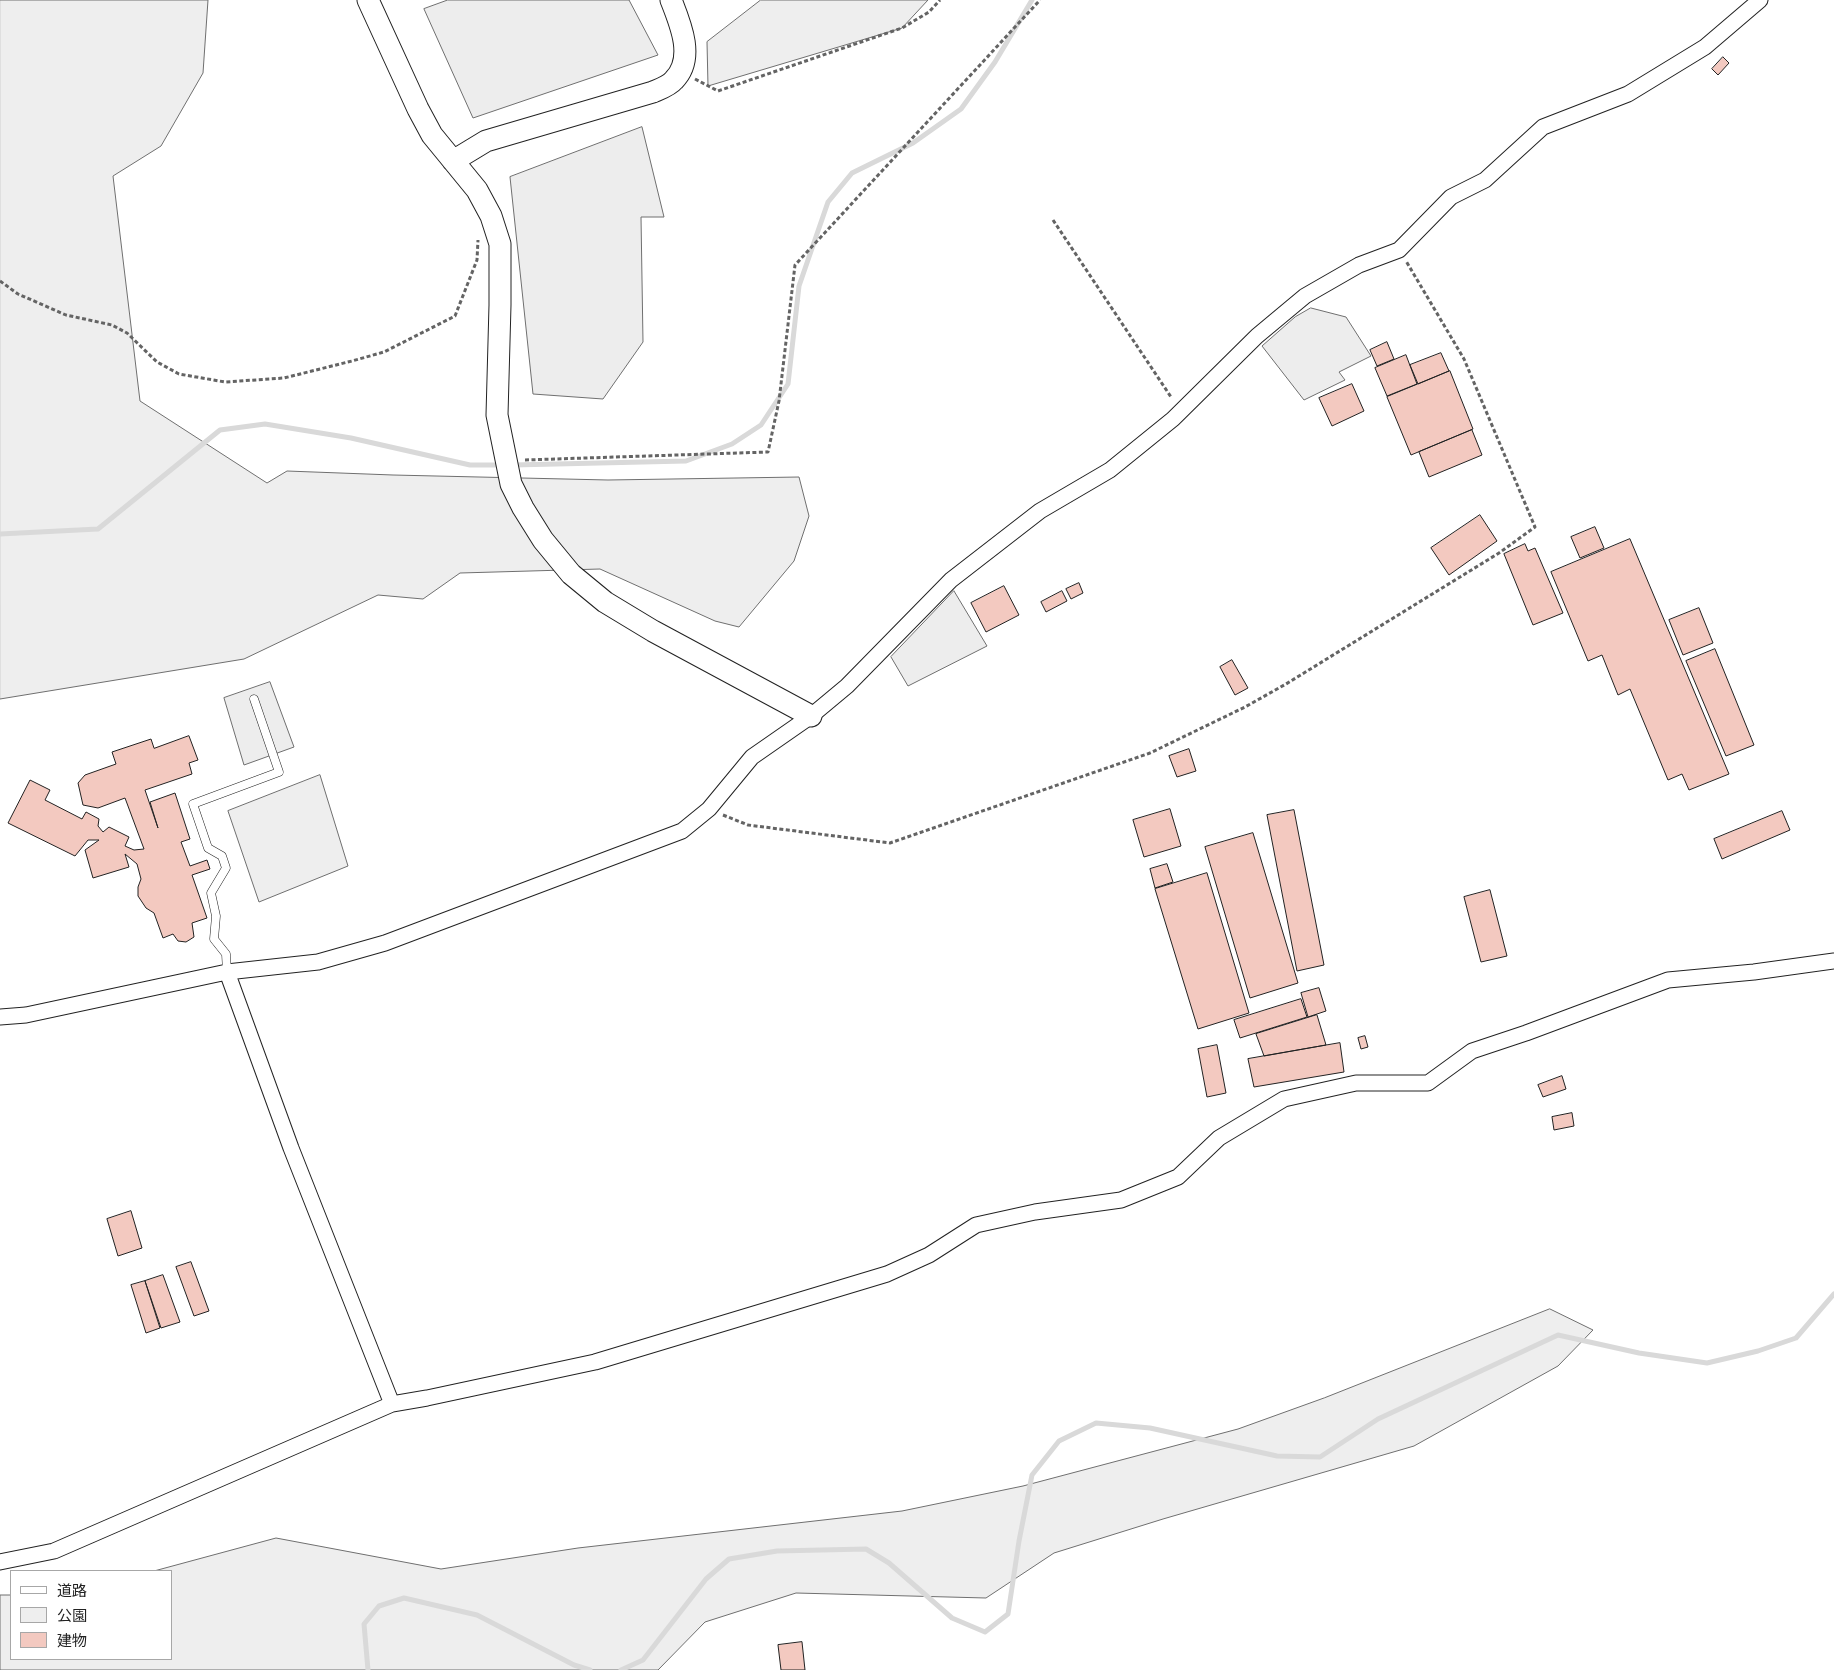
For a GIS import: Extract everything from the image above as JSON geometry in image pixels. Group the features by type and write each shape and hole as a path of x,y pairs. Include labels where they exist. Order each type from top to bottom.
{"street":[{"path":"368,0 418,109 432,135 480,196 491,216 500,244 497,415 511,484 523,508 543,540 571,574 605,602 653,631 811,716"},
{"path":"453,161 486,141 654,92 672,82 682,71 686,54 671,0"},
{"path":"0,1016 26,1015 227,972 318,962 386,942 682,831 709,809 752,757 811,716 847,686 951,580 1040,512 1110,470 1173,419 1257,336 1305,296 1359,265 1399,250 1451,197 1485,180 1542,126 1628,94 1705,47 1760,0"},
{"path":"0,1562 54,1551 392,1404 595,1362 887,1274 929,1255 976,1225 1035,1212 1121,1200 1178,1177 1219,1138 1284,1099 1356,1083 1428,1083 1472,1051 1668,980 1754,972 1834,961"},
{"path":"227,972 291,1148 392,1404"}],"lane":[{"path":"227,972 226,954 214,939 216,916 211,893 226,868 222,856 208,848 193,804 279,772 254,699"}],"path":[{"path":"682,71 718,91 902,28 930,12 940,0"},
{"path":"524,460 768,452 779,401 795,265 1040,0"},
{"path":"1052,220 1171,397"},
{"path":"0,281 18,294 66,315 112,325 127,333 157,362 179,374 225,382 284,378 384,352 455,316 477,260 479,233"},
{"path":"709,809 748,825 890,843 1150,753 1246,707 1499,554 1535,527 1464,359 1399,250"}],"green space":[{"path":"0,0 208,0 203,73 161,146 113,176 140,401 267,483 287,471 608,480 799,477 809,516 794,561 739,627 715,621 600,569 460,573 423,599 378,595 244,659 0,699"},
{"path":"761,0 928,0 902,28 708,86 707,42"},
{"path":"320,775 348,866 259,902 228,811"},
{"path":"1550,1309 1593,1330 1558,1366 1414,1446 1163,1519 1054,1553 986,1598 796,1593 705,1622 658,1670 0,1670 0,1595 10,1595 10,1660 172,1660 172,1570 158,1570 276,1538 441,1569 578,1548 902,1511 1023,1486 1238,1429 1324,1398"}],"shaded area":[{"path":"448,0 629,0 658,55 473,118 424,9"},
{"path":"642,127 664,217 641,217 643,342 603,399 533,394 510,177"},
{"path":"1311,308 1346,317 1371,356 1339,372 1345,380 1304,400 1262,346 1295,317"},
{"path":"954,591 987,646 908,686 891,657"},
{"path":"270,682 294,747 244,765 224,698"}],"building":[{"path":"1723,57 1729,63 1718,75 1712,69"},
{"path":"1387,342 1394,359 1377,366 1370,350"},
{"path":"1441,353 1449,371 1418,384 1410,365"},
{"path":"1406,355 1417,384 1387,396 1375,368"},
{"path":"1450,371 1473,429 1411,455 1387,397"},
{"path":"1352,384 1364,411 1332,426 1319,398"},
{"path":"1472,430 1482,455 1429,477 1419,452"},
{"path":"1480,515 1497,541 1449,575 1431,548"},
{"path":"1595,527 1604,548 1580,558 1571,537"},
{"path":"1630,539 1729,774 1689,790 1682,774 1668,780 1630,689 1618,695 1602,655 1588,661 1551,572"},
{"path":"1525,544 1528,551 1535,548 1563,613 1533,625 1504,554"},
{"path":"1079,583 1083,593 1071,599 1066,589"},
{"path":"1004,586 1019,615 986,632 971,603"},
{"path":"1062,591 1067,601 1046,612 1041,602"},
{"path":"1699,608 1713,643 1683,655 1669,620"},
{"path":"1715,649 1754,745 1726,756 1686,661"},
{"path":"1232,660 1248,688 1235,695 1220,667"},
{"path":"189,736 198,760 189,763 192,774 145,790 158,828 150,802 175,793 190,839 181,842 190,866 207,860 210,869 192,875 207,918 192,923 194,937 186,942 178,941 173,934 163,938 154,913 146,908 138,896 138,887 141,879 137,864 125,854 129,867 93,878 85,850 99,840 88,840 75,856 8,823 30,780 50,790 45,800 82,819 86,812 99,819 98,826 103,832 109,827 129,837 125,846 134,850 144,849 125,798 98,808 83,805 78,783 85,775 116,764 112,752 151,739 154,748"},
{"path":"1189,749 1196,771 1177,777 1169,756"},
{"path":"1170,809 1181,846 1144,857 1133,820"},
{"path":"1294,810 1324,965 1297,971 1267,815"},
{"path":"1782,811 1790,830 1722,859 1714,839"},
{"path":"1253,833 1298,983 1250,998 1205,847"},
{"path":"1167,864 1173,882 1155,888 1150,869"},
{"path":"1207,873 1249,1013 1198,1029 1155,889"},
{"path":"1490,890 1507,956 1481,962 1464,897"},
{"path":"1319,988 1326,1011 1308,1017 1301,993"},
{"path":"1301,999 1307,1017 1240,1038 1234,1020"},
{"path":"1317,1015 1326,1045 1264,1056 1256,1034"},
{"path":"1365,1036 1368,1047 1361,1049 1358,1038"},
{"path":"1340,1043 1344,1072 1254,1087 1248,1059"},
{"path":"1217,1045 1226,1093 1207,1097 1198,1049"},
{"path":"1562,1076 1566,1089 1543,1097 1538,1085"},
{"path":"1572,1113 1574,1126 1554,1130 1552,1117"},
{"path":"131,1211 142,1248 118,1256 107,1219"},
{"path":"191,1262 209,1311 194,1316 176,1267"},
{"path":"163,1275 180,1322 161,1328 145,1281"},
{"path":"145,1281 160,1328 146,1333 131,1285"},
{"path":"802,1642 805,1670 781,1670 778,1645"}],"waterway":[{"path":"513,465 686,461 732,444 761,425 788,384 799,286 828,202 852,173 913,143 961,109 995,62 1032,0"},
{"path":"0,534 98,529 220,430 265,424 351,438 470,465 502,465"},
{"path":"621,1670 643,1660 706,1579 729,1559 777,1551 866,1549 889,1563 952,1618 985,1632 1008,1614 1019,1541 1032,1475 1059,1441 1096,1423 1150,1428 1277,1456 1320,1457 1378,1419 1558,1335 1639,1353 1707,1363 1758,1351 1796,1338 1834,1294"},
{"path":"368,1670 364,1624 379,1606 404,1598 477,1615 574,1665 590,1670"}]}
